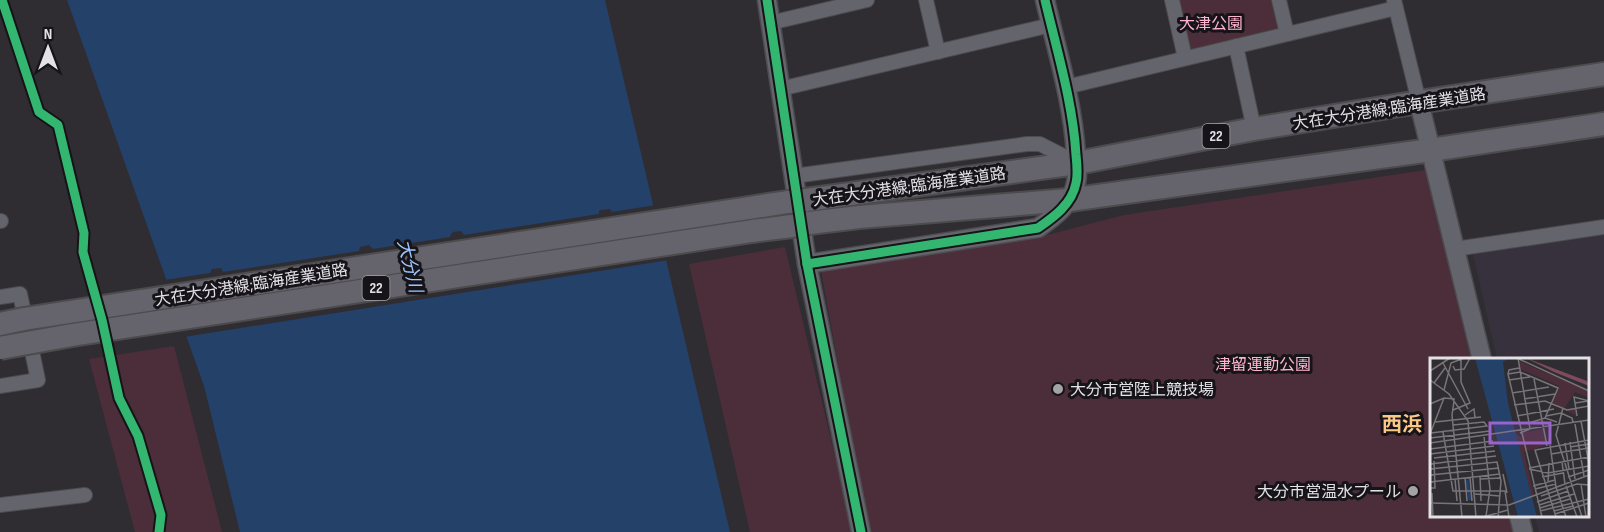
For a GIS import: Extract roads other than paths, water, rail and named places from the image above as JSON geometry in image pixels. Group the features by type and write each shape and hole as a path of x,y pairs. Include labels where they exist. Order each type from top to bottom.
{"main road":[{"name":"大在大分港線;臨海産業道路","path":"0,324 749,208 1077,163 1254,129 1604,74"},
{"name":"大在大分港線;臨海産業道路","path":"0,348 72,335 801,224 859,217 1070,200 1604,124"}],"street":[{"path":"767,0 807,264 861,532"},
{"path":"770,23 867,0"},
{"path":"926,0 938,52"},
{"path":"807,264 1038,228 1055,216 1070,200 1076,183 1074,125 1045,0"},
{"path":"1172,0 1185,58"},
{"path":"1279,0 1287,34"},
{"path":"1066,87 1287,34 1395,4 1482,358"},
{"path":"780,89 1051,25"},
{"path":"1236,46 1254,129"},
{"path":"794,176 1027,144 1040,144 1077,163"},
{"path":"1455,249 1604,226"},
{"path":"0,297 20,294 38,380 0,386"},
{"path":"0,505 85,495"},
{"path":"1519,517 1523,532"}],"water":[{"name":"大分川","path":"67,0 605,0 730,532 240,532 204,386"}],"place":[{"name":"大分市営陸上競技場","path":"1058,389"},
{"name":"大分市営温水プール","path":"1413,491"}],"district":[{"name":"西浜","path":"1402,424"}],"park label":[{"name":"大津公園","path":"1211,23"},
{"name":"津留運動公園","path":"1263,364"}]}
